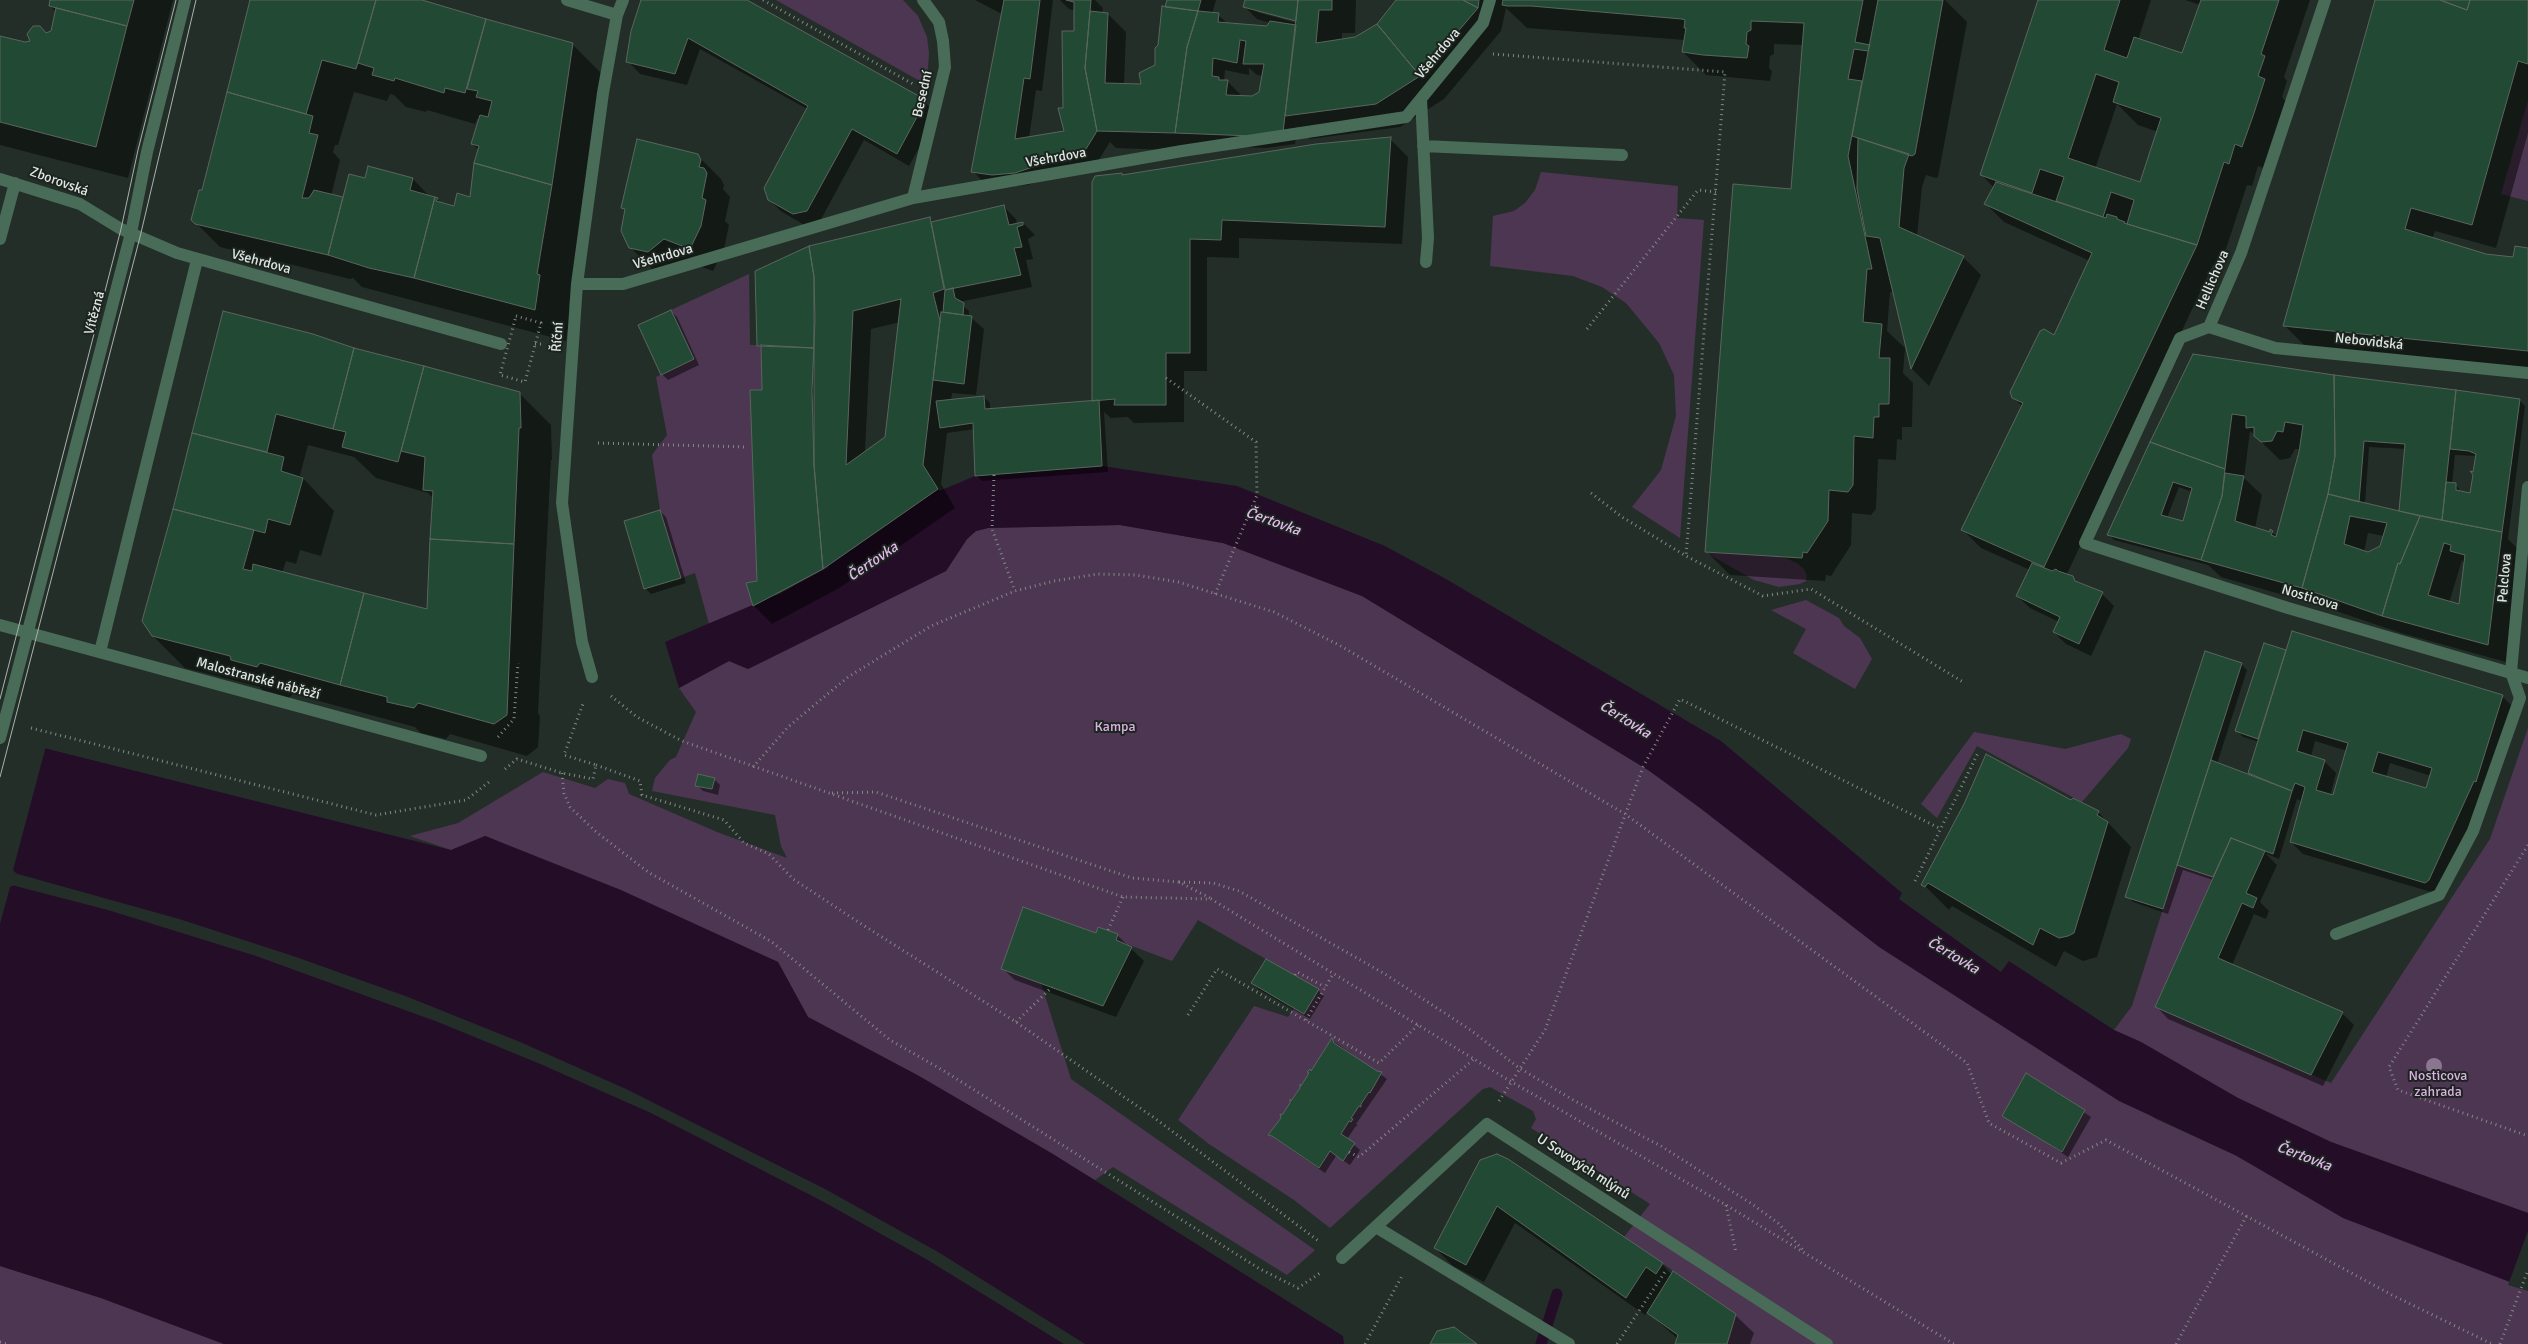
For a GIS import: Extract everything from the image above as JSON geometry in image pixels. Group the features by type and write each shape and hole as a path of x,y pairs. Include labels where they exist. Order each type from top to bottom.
{"street":[{"name":"Vítězná","path":"0,738 131,234 147,152 186,0"},
{"path":"567,0 617,15"},
{"name":"Říční","path":"592,677 582,642 562,503 577,284 603,93 617,15 623,0"},
{"name":"Besední","path":"913,198 944,67 943,41 939,22 923,0"},
{"name":"Všehrdova","path":"577,284 623,284 913,198 1182,151 1406,117 1483,23 1490,0"},
{"name":"Hellichova","path":"2085,543 2180,338 2209,327 2240,253 2325,0"},
{"path":"1421,99 1428,238 1426,262"},
{"path":"1423,146 1622,155"},
{"name":"Zborovská","path":"0,179 80,204 131,234"},
{"path":"0,239 15,183"},
{"name":"Všehrdova","path":"131,234 197,260 502,344"},
{"path":"100,652 197,260"},
{"name":"Nebovidská","path":"2209,327 2275,348 2528,373"},
{"name":"Pelclova","path":"2511,672 2528,487"},
{"name":"Nosticova","path":"2085,543 2288,608 2528,678"},
{"name":"Malostranské nábřeží","path":"0,626 481,756"},
{"path":"2336,934 2439,895 2473,831 2520,698 2511,672"},
{"name":"U Sovových mlýnů","path":"1342,1258 1487,1124 1828,1344"},
{"path":"1376,1227 1569,1344"}],"path":[{"path":"764,0 920,88"},
{"path":"1489,53 1725,72 1686,556"},
{"path":"1587,329 1698,190 1716,192"},
{"path":"500,375 525,382 541,323 516,316"},
{"path":"535,344 541,344"},
{"path":"1166,378 1256,442 1257,495 1215,594"},
{"path":"598,443 748,447"},
{"path":"994,475 992,529 1015,591"},
{"path":"1592,493 1622,517 1686,556 1763,596 1811,589 1963,682"},
{"path":"753,767 788,727 848,677 931,626 1015,591 1054,581 1098,574 1136,576 1161,580 1215,594 1274,612 1339,645 1625,814 1967,1063 1989,1123 2061,1163 2106,1140 2392,1295 2492,1344"},
{"path":"494,742 514,719 518,663"},
{"path":"562,773 564,793 570,806 595,831 648,872 772,942 890,1040 944,1071 1260,1269 1298,1288 1342,1258 1153,1117 1016,1022 794,879 769,854 744,843 724,820 642,795 640,781 564,755 592,677"},
{"path":"1510,1082 1545,1030 1643,768 1680,699 1941,829"},
{"path":"624,708 682,741 1123,897 1211,899"},
{"path":"28,727 376,815 466,800 495,777"},
{"path":"1915,881 1979,751"},
{"path":"502,771 517,759 562,773 593,778 596,765"},
{"path":"829,792 876,792 1132,878 1213,883 1239,891 1385,974 1472,1031 1519,1068 1575,1101 1661,1146 1752,1204 1778,1223 1806,1254"},
{"path":"2528,845 2389,1068 2398,1090 2528,1136"},
{"path":"1180,882 1211,899 1510,1082 1726,1205 1954,1344"},
{"path":"1108,930 1123,897"},
{"path":"1188,1015 1217,969 1379,1063 1418,1025"},
{"path":"1295,975 1297,972 1325,987"},
{"path":"1306,1020 1334,974"},
{"path":"1016,1022 1052,987"},
{"path":"1349,1152 1359,1157 1474,1059"},
{"path":"1726,1205 1744,1290"},
{"path":"2176,1344 2247,1215"},
{"path":"1616,1344 1682,1249"},
{"path":"1365,1344 1416,1252"},
{"path":"2500,1344 2528,1270"},
{"path":"0,1342 7,1344"}],"green space":[{"path":"776,0 903,0 918,16 927,37 929,53 927,85"},
{"path":"2528,100 2528,201 2501,194"},
{"path":"1541,172 1678,186 1677,218 1704,220 1680,538 1632,507 1661,470 1676,416 1674,375 1659,343 1626,303 1602,287 1573,276 1490,266 1493,216 1514,211 1525,203 1535,190"},
{"path":"749,274 750,345 761,345 762,390 751,390 757,581 746,583 753,606 709,624 695,573 681,578 660,510 652,455 667,435 656,377 693,359 671,310"},
{"name":"Kampa","path":"1120,525 1223,543 1362,596 1648,770 2156,1119 2528,1289 2528,1344 1727,1344 1736,1314 1624,1237 1650,1204 1531,1128 1536,1119 1533,1111 1490,1087 1483,1089 1330,1228 1294,1200 1209,1144 1178,1120 1254,1006 1288,1017 1294,1008 1318,989 1198,920 1172,961 1116,940 1117,934 1098,927 1096,933 1023,907 1003,964 1041,983 1071,1079 1315,1250 1287,1275 1113,1167 1095,1180 919,1076 808,1017 778,962 486,836 451,850 410,836 458,823 543,772 595,788 608,779 625,783 629,794 717,832 787,858 781,846 775,815 652,791 655,778 670,760 676,757 696,712 679,688 729,661 748,669 946,571 967,539 976,531 988,528","holes":["2026,1073 2085,1110 2062,1152 2002,1116"]},
{"path":"1705,552 1783,557 1797,563 1804,569 1807,576 1806,581 1800,584 1779,587 1754,580"},
{"path":"1806,600 1839,618 1844,626 1860,638 1872,659 1855,689 1793,653 1806,629 1771,610"},
{"name":"Nosticova zahrada","path":"2528,728 2528,1213 2331,1142 2238,1098 2141,1042 2114,1030 2132,1006 2177,865 2213,877 2155,1007 2331,1083 2490,839"},
{"path":"1974,732 2065,749 2121,734 2131,739 2128,748 2082,802 1977,746 1937,818 1921,804"},
{"path":"0,1266 101,1298 224,1344 0,1344"}],"water":[{"name":"Čertovka","path":"1102,466 1237,486 1385,546 1446,579 1721,741 1902,893 1899,899 2001,972 2009,961 2114,1030 2141,1042 2238,1098 2331,1142 2528,1213 2528,1289 2343,1218 2235,1155 2119,1101 1879,947 1648,770 1362,596 1223,543 1120,525 988,528 976,531 967,539 946,571 748,669 729,661 679,688 665,642 781,593 823,569 938,489 939,491 975,476"},
{"path":"0,737 451,850 485,836 621,890 778,962 808,1017 919,1076 1053,1154 1343,1336 1344,1344 1085,1344 938,1252 825,1189 626,1089 520,1042 408,997 293,956 179,919 0,869"},
{"path":"0,882 108,910 256,956 438,1022 538,1063 651,1113 822,1201 926,1259 1064,1344 224,1344 101,1298 0,1266"}],"pier":[{"path":"0,734 46,746 13,870 19,876 0,871"},
{"path":"0,880 17,884 10,887 0,924"},
{"path":"2528,1231 2528,1291 2508,1285"}],"building":[{"path":"50,0 134,0 127,26 49,6"},
{"path":"250,0 376,0 356,69 322,60 306,114 227,92"},
{"path":"376,0 422,0 486,19 465,93 445,88 444,93 395,78 394,81 372,75 374,68 358,63"},
{"path":"641,0 747,0 924,99 925,102 897,154 852,129 807,211 793,214 768,200 764,188 808,106 688,38 675,74 626,62 631,31"},
{"path":"1004,0 1040,0 1030,79 1024,78 1015,139 1064,131 1058,108 1063,108 1062,31 1074,31 1074,2 1066,0 1091,0 1085,68 1097,131 1086,149 1015,173 992,175 971,172"},
{"path":"1167,0 1201,0 1198,11 1165,7"},
{"path":"1245,0 1298,0 1296,21 1243,7"},
{"path":"1298,0 1332,0 1332,10 1319,10 1316,43 1355,37 1377,24 1420,76 1376,104 1285,116"},
{"path":"1396,0 1463,0 1478,8 1420,76 1377,24"},
{"path":"1463,0 1479,0 1478,8"},
{"path":"1503,0 1863,0 1855,42 1870,45 1868,51 1854,49 1848,79 1862,81 1848,156 1872,269 1867,269 1863,322 1882,324 1879,358 1890,358 1889,404 1879,404 1879,417 1874,417 1873,438 1854,436 1853,485 1848,492 1829,490 1828,521 1807,553 1803,552 1802,558 1705,552 1733,184 1791,189 1804,23 1751,21 1751,30 1747,32 1746,44 1749,46 1747,58 1703,55 1682,52 1686,28 1684,28 1685,20 1682,19 1531,6 1507,6 1502,5"},
{"path":"1878,0 1943,0 1915,154 1912,156 1852,136"},
{"path":"2038,0 2120,0 2104,50 2127,58 2134,37 2182,53 2201,0 2279,0 2261,54 2265,56 2258,76 2265,79 2254,113 2242,147 2235,144 2229,164 2224,162 2197,245 2127,224 2134,200 2111,192 2103,217 2056,201 2064,177 2040,169 2032,193 1980,175","holes":["2096,74 2119,82 2113,102 2161,118 2140,182 2068,158"]},
{"path":"2375,0 2440,0 2467,10 2470,0 2528,0 2528,64 2518,61 2472,225 2411,208 2405,229 2486,254 2513,257 2515,246 2528,248 2528,351 2283,326"},
{"path":"2440,0 2470,0 2467,10"},
{"path":"1162,6 1198,11 1187,47 1175,133 1097,131 1085,68 1090,11 1108,13 1105,83 1141,84 1139,73 1155,65 1155,48 1158,45"},
{"path":"56,8 127,26 96,147 0,122 0,36 25,42 30,41 27,34 33,26 40,26 46,33 51,31"},
{"path":"1198,11 1219,13 1218,22 1267,26 1270,21 1296,25 1283,132 1253,136 1175,133 1187,47","holes":["1240,40 1246,41 1243,64 1264,64 1259,92 1252,96 1226,95 1228,80 1219,80 1219,77 1212,76 1213,58 1237,63"]},
{"path":"486,19 573,43 552,185 474,163 479,146 471,144 480,115 488,117 492,101 476,97 478,91 467,89"},
{"path":"227,92 313,116 309,133 318,135 302,198 309,198 314,190 343,197 328,255 195,224 191,220 199,190 202,190"},
{"path":"1391,137 1385,227 1222,220 1221,240 1190,239 1190,353 1166,353 1166,405 1114,405 1115,399 1092,401 1092,182 1095,176 1122,173 1122,175 1316,144"},
{"path":"1858,138 1909,154 1904,168 1899,227 1964,256 1911,369 1880,238 1866,236 1857,189"},
{"path":"637,139 698,154 701,160 699,167 704,168 707,173 702,198 706,200 701,226 690,249 664,239 648,252 629,248 621,231 625,209 621,208"},
{"path":"474,163 552,185 537,274 540,275 535,310 414,278 435,197 438,198 436,201 454,206 457,193 470,197"},
{"path":"368,166 413,178 410,190 435,197 414,278 369,268 328,255 349,174 365,178"},
{"path":"1996,182 2106,218 2107,214 2117,217 2117,219 2124,223 2197,245 2044,567 1961,530 2023,403 2012,398 2010,392 2040,331 2044,329 2054,335 2092,253 1984,204"},
{"path":"1004,205 1009,225 1023,222 1023,225 1017,227 1022,247 1014,248 1021,275 945,290 931,222"},
{"path":"930,217 944,289 933,293 940,321 923,465 938,489 823,569 814,465 812,390 815,320 814,277 809,246","holes":["901,299 885,437 846,465 853,311"]},
{"path":"809,246 814,277 814,348 757,346 755,271"},
{"path":"953,288 955,298 964,303 963,315 943,312 945,290"},
{"path":"671,310 694,359 661,375 638,325"},
{"path":"223,311 313,334 354,348 333,429 276,414 267,452 192,433"},
{"path":"941,312 972,316 964,384 933,380"},
{"path":"761,345 814,348 814,465 823,569 753,606 746,583 757,581 750,390 762,390"},
{"path":"354,348 424,366 398,462 342,447 346,432 333,429"},
{"path":"2193,354 2334,375 2335,456 2328,494 2302,588 2201,560 2222,496 2225,473 2244,476 2235,521 2270,532 2270,529 2273,531 2271,535 2276,537 2299,452 2303,425 2285,422 2283,432 2277,431 2272,441 2261,442 2254,436 2254,427 2246,428 2246,416 2232,414 2225,469 2150,442"},
{"path":"424,366 520,392 521,428 519,428 514,544 430,539 433,491 423,490 425,457 401,451"},
{"path":"2334,375 2456,390 2442,520 2399,511 2405,444 2364,441 2359,502 2328,494 2335,456"},
{"path":"2456,390 2520,399 2502,532 2442,520 2446,482 2456,483 2456,490 2470,493 2473,475 2470,471 2473,472 2476,454 2469,451 2450,449"},
{"path":"984,396 985,409 1099,400 1102,466 975,476 973,423 940,428 936,401"},
{"path":"192,433 284,457 281,471 303,478 290,525 268,519 265,533 173,509"},
{"path":"2150,442 2225,469 2222,496 2201,560 2107,535","holes":["2173,482 2192,488 2183,521 2161,515"]},
{"path":"2328,494 2420,516 2400,564 2398,563 2382,616 2302,588","holes":["2350,516 2387,523 2380,546 2368,552 2344,544"]},
{"path":"173,509 254,530 243,569 252,571 253,564 364,593 340,685 260,663 257,667 231,660 230,656 152,636 142,621"},
{"path":"660,510 681,578 644,589 624,521"},
{"path":"2420,516 2502,532 2488,645 2382,616 2398,563 2400,564","holes":["2444,543 2451,545 2450,551 2465,555 2459,604 2428,595"]},
{"path":"430,539 514,544 507,715 494,724 418,703 414,708 387,702 387,697 340,685 364,593 427,609"},
{"path":"2032,563 2052,571 2056,569 2073,576 2075,581 2103,592 2079,644 2053,632 2060,617 2016,596"},
{"path":"2292,631 2503,695 2476,782 2474,781 2429,880 2425,883 2290,842 2305,787 2295,783 2292,791 2248,773","holes":["2303,730 2348,743 2333,795 2316,790 2325,760 2297,751","2378,752 2432,768 2426,788 2372,772"]},
{"path":"2264,643 2286,650 2258,739 2235,731"},
{"path":"2205,651 2242,663 2163,909 2125,897"},
{"path":"1986,754 2071,800 2073,798 2099,811 2097,815 2108,822 2074,933 2068,936 2059,938 2040,928 2033,945 1928,883 1925,887 1921,885 1964,804"},
{"path":"2211,760 2292,791 2273,854 2231,838 2213,877 2177,865"},
{"path":"698,774 715,778 712,789 695,786"},
{"path":"2231,838 2265,851 2246,893 2257,898 2253,908 2242,903 2218,958 2343,1012 2311,1075 2155,1007"},
{"path":"1023,907 1096,933 1098,927 1118,934 1116,940 1132,947 1103,1006 1001,969"},
{"path":"1266,959 1319,989 1304,1014 1251,983"},
{"path":"1332,1038 1334,1043 1377,1071 1382,1072 1361,1104 1361,1107 1359,1106 1351,1118 1353,1119 1351,1122 1349,1121 1341,1134 1355,1143 1343,1161 1330,1151 1319,1168 1268,1135 1281,1118 1280,1114 1282,1115 1290,1103 1290,1099 1291,1101 1300,1088 1300,1084 1301,1086 1309,1073 1307,1072 1310,1069 1311,1071"},
{"path":"2026,1073 2085,1110 2062,1152 2002,1116"},
{"path":"1497,1154 1508,1159 1663,1263 1656,1274 1646,1267 1626,1298 1497,1206 1466,1265 1434,1248 1480,1160"},
{"path":"1673,1271 1736,1314 1727,1344 1675,1344 1678,1335 1647,1313"},
{"path":"1454,1327 1477,1344 1430,1344 1437,1331"}],"waterway":[{"path":"1541,1344 1557,1294"}],"tram line":[{"path":"0,699 121,229 138,150 176,0"},
{"path":"0,777 140,237 196,0"}]}
